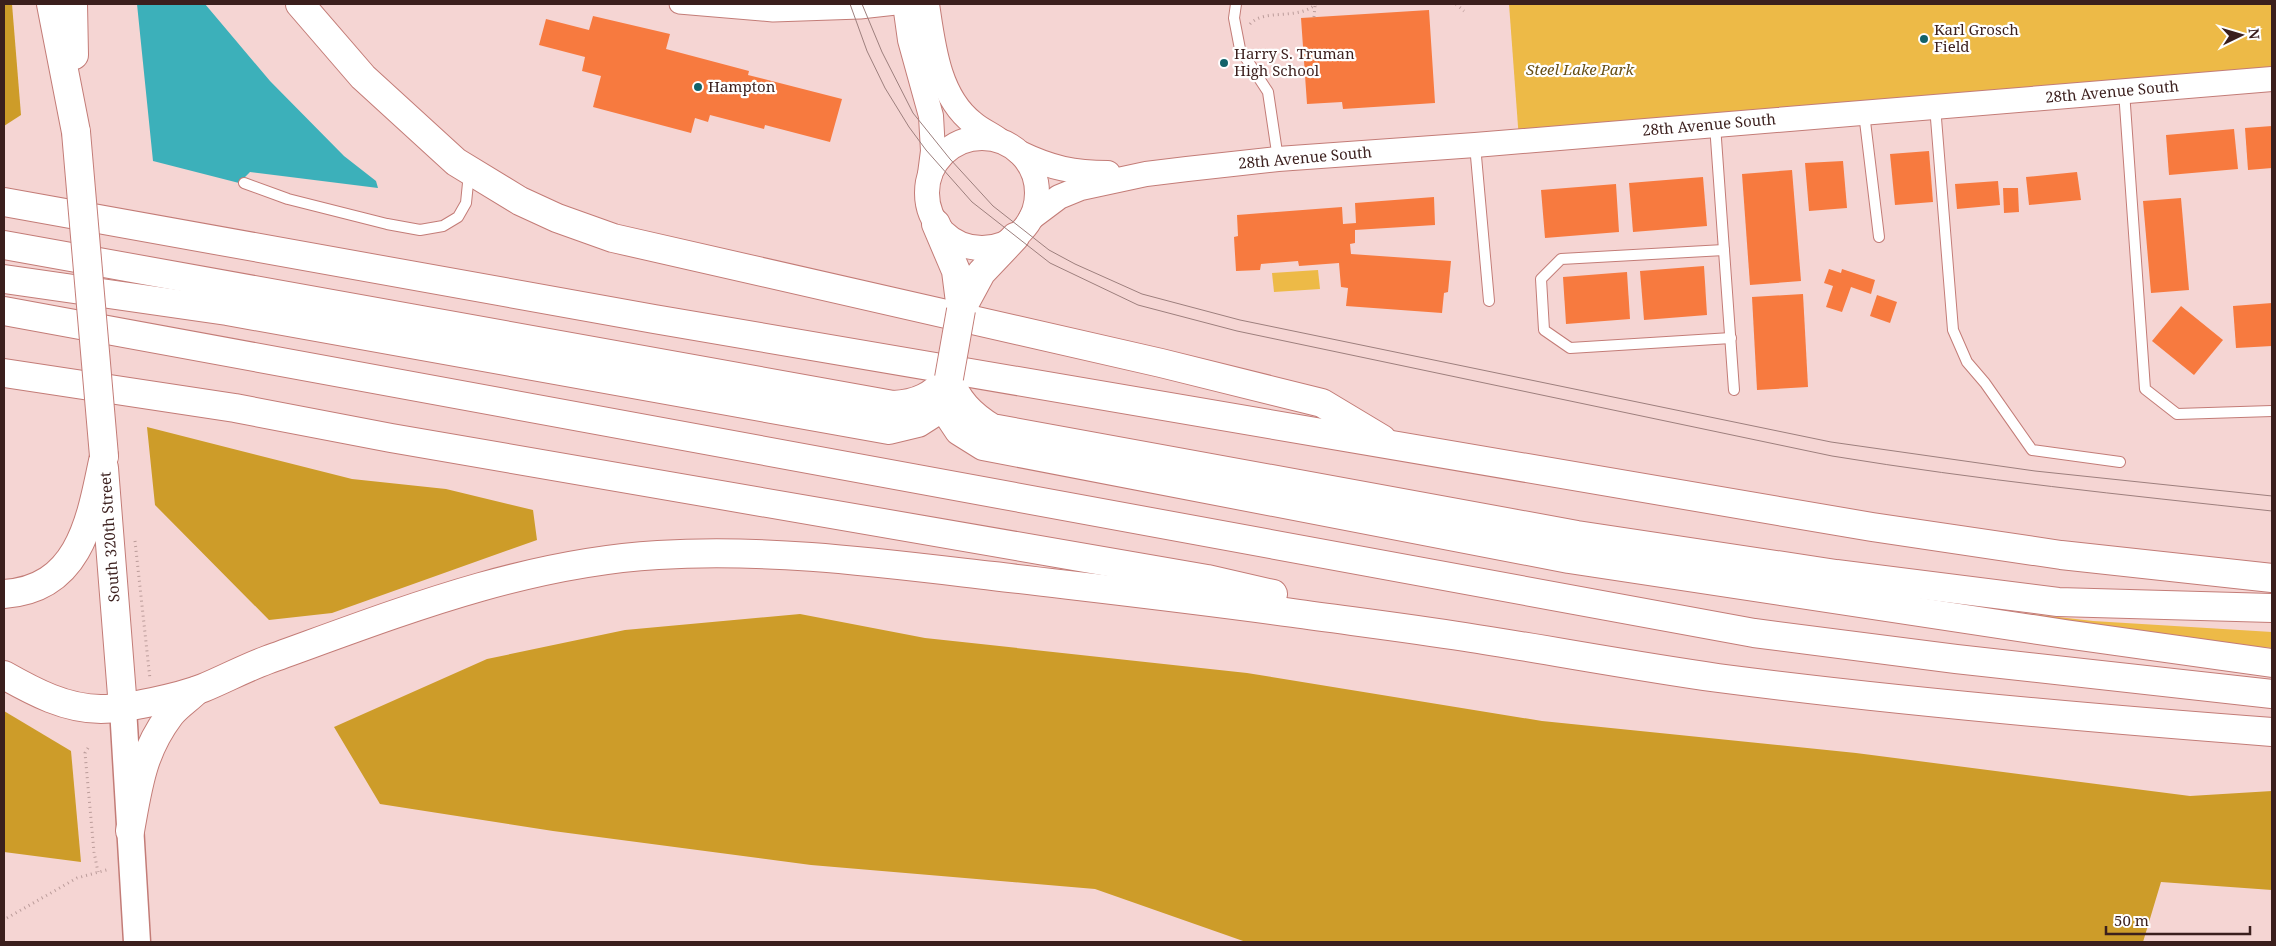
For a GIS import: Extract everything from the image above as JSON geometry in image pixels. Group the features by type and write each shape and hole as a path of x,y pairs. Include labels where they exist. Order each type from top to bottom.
{"main road":[{"name":"South 320th Street","path":"51,4 76,132"},
{"name":"South 320th Street","path":"73,4 76,132 104,456 123,708 137,942"},
{"path":"300,4 369,83 407,119 470,172 520,201 556,218 613,238 1152,361 1322,403 1395,448"},
{"path":"4,202 663,321 1395,448 1872,527 2061,555 2272,578"},
{"path":"936,224 968,272"},
{"path":"1023,228 968,272 943,407 959,431 983,446 1061,452 1836,574 2058,602 2272,608"},
{"path":"4,245 817,405 888,430 918,423 943,407"},
{"path":"4,279 227,310 817,405 908,404 920,401 936,392 949,378"},
{"path":"4,312 1754,633 1956,659 2272,694"},
{"path":"4,373 235,408 391,438 1207,579 1460,636"},
{"path":"949,378 954,393 963,406 976,418 992,428 1061,452 1569,559 2272,663"},
{"path":"4,594 29,590 41,585 62,570 75,554 92,513 104,456"},
{"path":"4,676 48,698 71,706 98,710 123,708 197,690 241,670 475,587 585,561 715,552 856,560 1204,600 1460,636 1717,678 2049,715 2272,732"},
{"path":"130,831 141,771 156,736 172,714 197,690"}],"street":[{"path":"679,4 772,12 860,9 905,4 910,40 931,116 933,151 928,200 929,209 936,224 948,237 964,245 982,248 999,245 1023,228 1037,201 1036,184 1031,167 1020,153 972,123 951,98 940,72 927,4"},
{"name":"28th Avenue South","path":"1023,228 1059,198 1081,188 1146,174 1278,159 1476,145 2272,79"},
{"path":"930,176 938,160 950,148 966,140 983,138 1001,141"},
{"name":"28th Avenue South","path":"1020,153 1045,165 1079,173 1146,174"}],"lane":[{"path":"1236,4 1234,18 1240,49 1268,92 1278,159"},
{"path":"2124,91 2145,389 2177,414 2272,411"},
{"path":"1935,106 1953,330 1960,350 2032,450 2120,462"},
{"path":"1864,112 1879,237"},
{"path":"1715,124 1734,390"},
{"path":"1476,145 1489,301"},
{"path":"244,182 288,199 387,224 420,230 443,226 458,216 466,203 470,172"},
{"path":"1724,250 1562,259 1541,278 1544,330 1570,348 1731,338"}],"path":[{"path":"1456,4 1464,10"},
{"path":"1314,17 1315,5"},
{"path":"1248,26 1261,17 1299,13 1315,5"},
{"path":"134,536 150,685"},
{"path":"88,748 85,753 91,826 98,872"},
{"path":"7,918 77,878 132,863"}],"green space":[{"name":"Steel Lake Park","path":"1509,4 2272,4 2272,79 1519,140"},
{"path":"1318,270 1320,289 1274,292 1272,273"},
{"path":"1946,604 2093,621 2272,632 2272,648 2230,644"}],"shaded area":[{"path":"4,4 12,4 21,115 4,126"},
{"path":"147,427 352,479 446,489 533,510 537,540 332,613 269,620 155,505"},
{"path":"800,614 925,638 1247,673 1542,721 1856,753 2190,796 2272,791 2272,890 2161,882 2143,942 1246,942 1095,889 811,865 553,831 380,804 334,727 487,659 625,630"},
{"path":"4,711 71,751 81,862 4,852"}],"water":[{"path":"137,4 205,4 270,81 344,156 376,181 378,188 250,172 239,183 153,161"}],"building":[{"path":"1429,10 1435,103 1343,109 1342,102 1307,104 1301,18"},
{"name":"Hampton","path":"593,16 670,34 666,49 749,71 748,75 842,99 830,142 765,125 764,129 710,115 708,122 695,118 691,133 593,107 601,76 582,71 585,57 539,45 546,19 589,30"},
{"path":"2272,126 2272,168 2248,170 2245,128"},
{"path":"2234,129 2238,169 2169,175 2166,135"},
{"path":"1929,151 1933,202 1895,205 1890,154"},
{"path":"1843,161 1847,208 1809,211 1805,163"},
{"path":"1792,170 1801,281 1750,285 1742,174"},
{"path":"2077,172 2081,200 2029,205 2026,177"},
{"path":"1703,177 1707,226 1633,232 1629,183"},
{"path":"1998,181 2000,205 1957,209 1955,184"},
{"path":"1616,184 1619,232 1545,238 1541,190"},
{"path":"2003,188 2018,188 2019,212 2004,213"},
{"path":"1434,197 1435,225 1355,230 1355,243 1350,244 1351,254 1451,261 1448,292 1444,293 1442,313 1346,306 1348,288 1341,287 1339,263 1299,266 1298,261 1261,264 1260,270 1236,271 1234,237 1238,236 1237,215 1342,207 1343,224 1356,223 1355,203"},
{"path":"2181,198 2189,290 2151,293 2143,201"},
{"path":"1704,266 1707,315 1644,320 1640,271"},
{"path":"1829,269 1841,273 1842,269 1875,280 1871,294 1851,287 1842,312 1826,307 1833,286 1824,283"},
{"path":"1627,272 1630,319 1566,324 1563,277"},
{"path":"1803,294 1808,387 1757,390 1752,297"},
{"path":"1877,295 1897,302 1890,323 1870,316"},
{"path":"2272,303 2272,346 2236,348 2233,306"},
{"path":"2181,306 2223,340 2194,375 2152,341"}],"tram line":[{"path":"850,4 867,51 885,88 909,127 926,150 972,202 1050,263 1138,305 1237,331 1832,456 1997,480 2272,511"},
{"path":"862,4 882,52 913,113 950,159 993,206 1049,250 1075,264 1142,294 1240,320 1831,442 2035,471 2272,496"}],"place":[{"name":"Karl Grosch Field","path":"1924,39"},
{"name":"Harry S. Truman High School","path":"1224,63"},
{"name":"Hampton","path":"698,87"}]}
